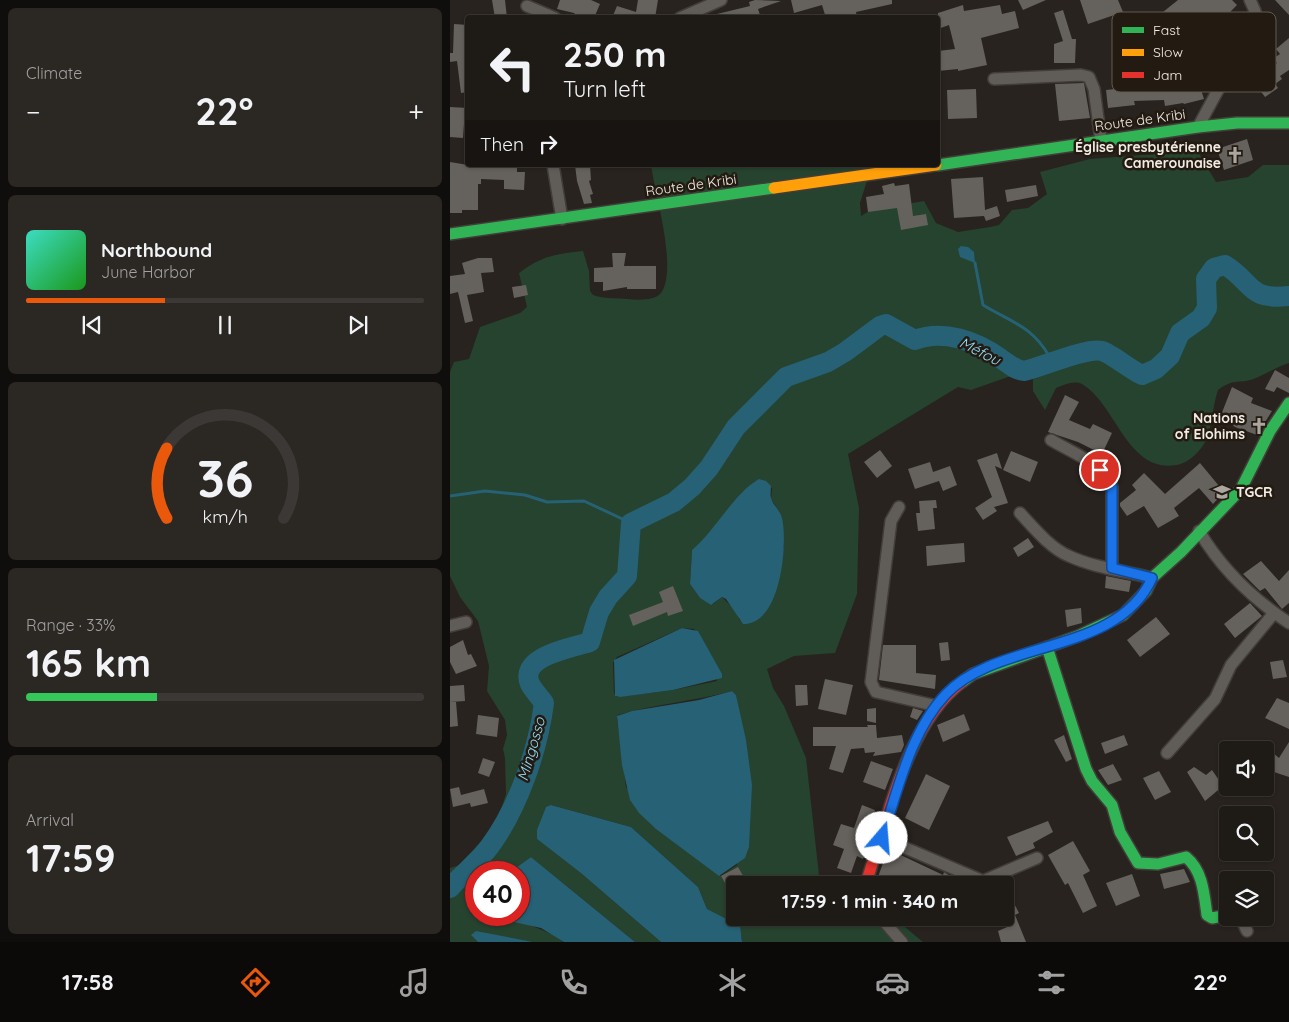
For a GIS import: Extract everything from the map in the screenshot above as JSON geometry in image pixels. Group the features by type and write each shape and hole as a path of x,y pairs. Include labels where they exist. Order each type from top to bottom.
{"street":[{"path":"687,15 722,0"},
{"path":"1250,0 1255,12"},
{"path":"528,8 547,15"},
{"path":"994,79 1081,75 1089,77 1094,89 1101,141"},
{"path":"1198,127 1217,92"},
{"name":"Route de Kribi","path":"940,165 1198,127 1236,123 1289,122"},
{"path":"553,167 562,219"},
{"name":"Route de Kribi","path":"450,234 923,167"},
{"path":"868,876 901,778 919,735 947,693 972,674 1078,636 1122,615 1146,590 1152,578 1181,552 1241,489 1270,431 1289,403"},
{"path":"1051,440 1100,470 1109,478 1112,487 1112,568"},
{"path":"899,507 890,521 871,682 876,692 937,706"},
{"path":"1020,513 1051,544 1068,556 1152,578"},
{"path":"1199,531 1225,569 1274,613 1289,623"},
{"path":"1225,668 1274,613"},
{"path":"1167,753 1215,699 1231,665 1274,613"},
{"path":"450,626 466,622"},
{"path":"1047,648 1086,769 1092,781 1112,805 1120,832 1138,863 1158,864 1186,857 1193,861 1201,883 1206,915 1212,918 1219,917"},
{"path":"882,838 983,881 1037,858"},
{"path":"888,926 902,942"},
{"path":"1245,926 1247,931"}],"green space":[{"path":"1195,151 1198,152 1216,182 1248,177 1263,165 1289,165 1289,363 1256,378 1233,382 1218,390 1210,429 1205,442 1193,457 1176,465 1159,465 1145,459 1123,435 1094,394 1082,384 1065,384 1056,388 1045,410 1033,391 1033,378 1008,377 971,390 958,387 848,454 859,508 857,594 835,653 794,656 767,669 773,688 784,706 806,758 819,875 821,876 726,876 726,919 707,909 698,887 631,827 551,805 537,839 582,874 661,942 635,942 531,857 525,861 470,861 495,829 506,794 503,749 507,735 505,720 487,691 489,666 478,621 460,597 450,576 450,372 454,362 469,359 480,327 520,313 527,307 519,273 542,259 583,251 589,271 590,291 593,295 636,300 650,299 658,296 666,282 667,267 664,231 651,167 871,167 860,203 861,216 871,210 924,201 936,223 958,232 999,225 1012,210 1028,208 1047,194 1040,172 1090,159","holes":["755,481 772,488 771,499 779,511 784,547 740,621 736,611 722,597 713,604 700,598 690,584 692,550 705,539","682,628 694,629 709,653 717,681 673,690 617,697 614,693 613,663 617,657","732,691 736,695 739,714 737,865 721,876 626,787 617,719 618,715 661,705"]},
{"path":"465,863 465,926 530,925 554,935 564,942 533,942 472,936 478,942 450,942 450,868"},
{"path":"736,926 904,926 923,942 742,942 739,929"}],"water":[{"path":"961,246 968,247 974,252 975,263 960,257 958,249"},
{"path":"759,479 766,481 771,486 771,498 782,518 784,546 779,581 774,598 766,612 756,621 743,624 726,599 722,597 711,605 700,598 690,584 692,550 709,533 741,494"},
{"path":"682,628 698,631 722,674 722,678 673,690 620,697 615,696 614,660"},
{"path":"732,691 736,695 746,740 752,785 749,847 745,858 719,876 656,829 639,813 630,800 622,765 617,716 632,711 699,700"},
{"path":"551,805 631,827 698,887 707,909 726,919 726,926 740,926 742,942 661,942 582,874 537,839 537,830 546,807"},
{"path":"531,857 635,942 564,942 541,928 530,926 530,861 525,861"},
{"path":"476,931 533,942 478,942 471,935"}],"building":[{"path":"492,0 505,0 507,15 494,15"},
{"path":"560,0 591,0 600,4 595,15 576,15 557,9"},
{"path":"638,0 658,0 656,15 613,15 617,6 636,12"},
{"path":"755,0 781,1 758,9 760,15 717,15 750,6 749,2"},
{"path":"791,0 892,0 892,4 856,12 856,15 825,15 822,5 794,13"},
{"path":"1018,0 1046,0 1023,10"},
{"path":"1080,0 1118,0 1123,12 1112,12 1112,16 1088,24"},
{"path":"1178,0 1232,0 1237,5 1230,12 1163,12"},
{"path":"1275,0 1289,0 1289,15"},
{"path":"963,5 964,11 1000,5 1002,14 1015,11 1019,28 981,38 987,65 958,71 958,69 940,71 940,51 955,49 949,25 940,28 940,15 938,13"},
{"path":"1063,10 1072,39 1076,39 1075,63 1054,63 1054,44 1063,41 1054,13"},
{"path":"454,24 465,25 465,92 461,93 457,61 450,62 450,53 453,53"},
{"path":"1289,38 1289,70 1280,76 1282,79 1276,83 1276,57 1280,54 1276,49"},
{"path":"1084,83 1090,118 1059,121 1055,84"},
{"path":"976,89 977,118 948,119 947,90"},
{"path":"1112,89 1112,92 1202,92 1204,99 1165,106 1164,100 1134,101 1135,105 1108,108 1106,90"},
{"path":"1261,92 1272,92 1265,97"},
{"path":"450,107 465,108 463,138 450,137"},
{"name":"Église presbytérienne Camerounaise","path":"1247,139 1253,160 1224,170 1217,149"},
{"path":"450,162 465,164 465,167 517,167 517,172 525,172 524,190 504,189 504,180 481,179 481,184 478,184 478,210 462,210 462,213 450,213"},
{"path":"575,167 590,167 591,180 589,181 593,194 590,195 592,203 584,204 577,181"},
{"path":"983,177 985,210 997,206 1000,216 986,221 984,216 954,218 951,179"},
{"path":"894,183 895,186 909,184 913,216 926,214 928,225 901,230 897,208 868,212 866,197 884,194 882,186"},
{"path":"1036,185 1038,196 1007,202 1005,190"},
{"path":"612,253 626,253 624,266 656,266 656,289 627,289 627,287 603,291 603,282 594,282 594,268 613,267"},
{"path":"478,258 492,258 494,272 481,273 484,292 467,295 473,321 465,323 458,292 450,294 450,276 465,274 462,263"},
{"path":"526,285 528,295 514,298 512,287"},
{"path":"1275,370 1289,378 1289,393 1277,387 1274,392 1265,389"},
{"path":"1232,387 1253,398 1251,403 1272,411 1257,435 1235,427 1221,415"},
{"path":"1065,395 1079,402 1069,420 1090,429 1093,424 1112,433 1102,454 1078,442 1048,432"},
{"path":"880,450 892,466 877,478 864,462"},
{"path":"1011,451 1038,462 1030,482 1003,470"},
{"path":"997,453 1002,469 995,466 1008,503 994,507 997,511 983,520 975,508 992,497 977,460"},
{"path":"930,462 933,472 950,466 957,485 943,491 939,481 915,489 908,469"},
{"path":"1200,463 1224,492 1213,504 1199,488 1174,508 1179,516 1158,528 1144,506 1127,516 1120,506 1120,503 1136,490 1132,485 1144,473 1165,494"},
{"path":"936,500 937,508 933,508 935,529 918,531 916,513 920,513 919,501"},
{"path":"1028,538 1034,547 1018,557 1013,548"},
{"path":"964,543 965,562 927,566 926,546"},
{"path":"1261,561 1279,581 1289,570 1289,603 1282,609 1265,588 1260,591 1243,574"},
{"path":"1106,576 1131,581 1129,592 1105,588"},
{"path":"673,586 683,611 668,616 667,612 633,626 629,615 663,602 659,592"},
{"path":"1250,603 1262,616 1235,638 1224,624"},
{"path":"1081,608 1082,623 1067,627 1065,610"},
{"path":"1156,617 1170,634 1140,657 1127,640"},
{"path":"463,640 468,655 471,654 477,666 456,674 450,662 450,647"},
{"path":"948,642 950,660 941,661 939,643"},
{"path":"883,645 916,645 916,673 936,675 935,689 879,680"},
{"path":"1283,660 1287,677 1273,679 1270,662"},
{"path":"825,679 853,685 846,715 818,709"},
{"path":"464,685 465,701 450,702 450,686"},
{"path":"795,685 807,685 808,705 796,706"},
{"path":"1277,698 1289,703 1289,729 1265,718"},
{"path":"450,702 456,702 458,726 450,727"},
{"path":"876,708 876,723 867,721 867,709"},
{"path":"913,708 923,711 917,720 910,717"},
{"path":"964,714 970,730 943,742 937,725"},
{"path":"478,715 499,718 497,737 476,734"},
{"path":"867,725 876,725 877,738 902,735 904,745 901,752 873,756 875,752 865,753 864,748 851,749 843,773 829,769 836,746 813,746 813,727 868,727"},
{"path":"1064,735 1072,759 1066,762 1054,740"},
{"path":"1124,735 1128,745 1105,754 1101,743"},
{"path":"1289,742 1289,777 1274,772 1274,754 1279,758"},
{"path":"483,758 495,762 489,777 478,773"},
{"path":"871,761 893,769 885,790 863,782"},
{"path":"1113,764 1122,780 1108,785 1098,770"},
{"path":"1194,767 1206,775 1212,770 1219,780 1219,789 1205,801 1187,772"},
{"path":"1159,771 1171,792 1155,800 1143,778"},
{"path":"926,774 950,786 929,830 905,818"},
{"path":"459,787 461,795 484,789 488,803 471,807 470,803 453,807 450,789"},
{"path":"862,805 875,810 864,840 869,842 863,859 857,856 851,873 837,868 844,849 833,845 841,824 854,828"},
{"path":"1048,821 1053,832 1033,843 1035,848 1016,856 1007,837"},
{"path":"1073,841 1090,871 1083,875 1097,906 1083,913 1068,883 1065,885 1048,855"},
{"path":"888,849 943,875 944,872 951,876 878,876"},
{"path":"738,867 743,876 726,876 726,885 721,876"},
{"path":"1184,869 1190,882 1164,889 1160,874"},
{"path":"1132,874 1140,896 1116,906 1106,883"},
{"path":"1014,903 1019,913 1015,915 1026,942 1001,942 998,931 1014,926"}],"waterway":[{"path":"975,263 983,305 1028,331 1049,356"},
{"name":"Méfou","path":"450,888 490,846 509,814 525,778 537,740 544,703 530,684 528,674 532,666 549,655 590,642 599,612 608,597 627,576 631,523 674,502 692,487 709,468 736,427 786,377 828,362 880,326 886,324 915,340 937,336 959,338 981,346 1014,368 1024,371 1086,352 1102,351 1142,375 1156,369 1170,356 1180,333 1201,318 1207,308 1206,279 1214,268 1225,265 1252,289 1266,296 1289,296"},
{"path":"450,496 485,491 525,495 547,502 584,501 631,523"}],"traffic: fast":[{"path":"940,165 1198,127 1237,123 1289,123"},
{"path":"450,234 774,188"},
{"path":"962,682 973,674 1078,636 1123,615 1146,591 1152,578 1181,552 1241,489 1270,431 1289,403"},
{"path":"1047,647 1086,769 1092,781 1112,805 1120,832 1138,863 1158,864 1186,857 1192,863 1199,876 1204,891 1207,915 1212,918 1219,917"}],"traffic: slow":[{"path":"774,188 922,167"}],"traffic: jam":[{"path":"868,876 892,799 914,745 927,721 943,699 962,682"}],"place":[{"name":"Église presbytérienne Camerounaise","path":"1235,155"},
{"name":"Nations of Elohims","path":"1259,426"},
{"name":"TGCR","path":"1222,492"}],"route":[{"path":"882,838 901,778 919,735 947,693 972,674 1078,636 1122,615 1135,604 1146,590 1152,578 1112,568 1112,487 1109,478 1100,470"}],"water label":[{"name":"Mingosso","path":"531,749"}]}
